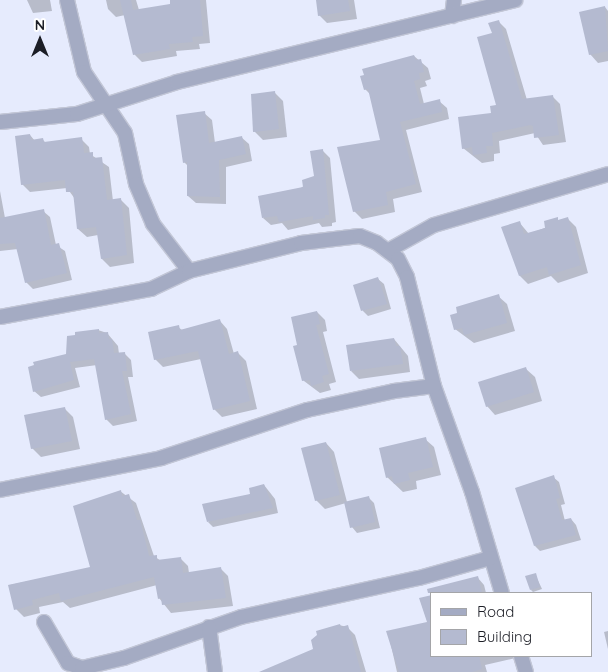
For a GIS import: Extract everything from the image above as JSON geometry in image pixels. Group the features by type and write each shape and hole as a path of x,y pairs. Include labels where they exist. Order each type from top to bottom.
{"street":[{"path":"67,0 84,72 125,133 136,184 153,224 189,270"},
{"path":"452,16 454,0"},
{"path":"2,118 77,114 177,82 515,0"},
{"path":"389,250 434,225 608,174"},
{"path":"0,317 151,289 189,270 301,243 360,236 389,250 407,277 434,386 472,492 490,558 502,592"},
{"path":"0,490 162,458 307,410 394,391 434,386"},
{"path":"44,622 68,663 82,668 124,658 209,627 490,558"},
{"path":"209,627 215,672"},
{"path":"521,657 526,672"}],"building":[{"path":"120,0 131,0 133,10 170,4 170,0 200,0 203,36 192,37 193,42 169,44 170,49 133,55"},
{"path":"316,0 348,0 350,11 318,16"},
{"path":"605,6 608,51 589,55 579,12"},
{"path":"499,20 522,99 553,95 559,135 534,138 533,126 530,125 492,133 493,146 486,146 487,153 473,155 472,147 462,149 458,117 491,113 490,106 496,105 477,37 492,33 488,23"},
{"path":"414,55 416,60 421,59 424,72 419,73 420,79 414,81 420,104 440,99 442,112 400,122 416,184 386,192 388,205 353,212 337,147 380,140 368,89 364,90 360,76 364,75 362,69"},
{"path":"275,91 279,129 253,132 251,94"},
{"path":"205,111 209,143 242,136 246,154 219,160 220,197 187,196 187,162 183,163 176,115"},
{"path":"30,134 31,140 43,138 44,142 82,137 84,153 93,152 93,158 102,157 107,200 121,198 127,255 101,259 96,227 77,229 73,192 66,192 65,180 21,185 15,136"},
{"path":"323,149 329,215 325,215 325,218 313,220 313,216 279,222 277,216 262,218 258,196 303,187 302,180 314,176 310,151"},
{"path":"44,209 51,245 59,243 67,273 25,283 15,243 0,244 0,218"},
{"path":"558,217 558,220 568,217 581,265 549,275 547,267 519,276 501,227 520,221 524,234 545,228 544,221"},
{"path":"378,277 387,304 361,311 353,285"},
{"path":"499,294 507,323 464,335 462,328 454,330 450,315 457,313 456,307"},
{"path":"317,311 320,324 316,325 329,374 322,376 324,382 311,386 310,380 302,381 293,346 297,345 291,317"},
{"path":"220,319 229,354 238,351 250,401 213,410 198,351 154,360 148,332 179,325 180,330"},
{"path":"99,329 99,333 108,332 109,339 112,339 114,353 125,352 127,371 122,371 131,414 105,420 94,359 70,362 74,380 33,392 28,367 34,365 33,362 66,354 67,336 75,335 75,332"},
{"path":"394,338 396,346 400,346 403,364 350,371 346,345"},
{"path":"526,367 534,392 486,407 478,382"},
{"path":"65,407 72,441 31,449 24,415"},
{"path":"426,437 433,467 408,473 410,480 394,484 392,476 386,478 379,448"},
{"path":"326,442 340,495 315,501 301,448"},
{"path":"554,475 560,498 556,499 562,520 571,518 576,535 534,546 515,488"},
{"path":"264,484 273,508 207,522 202,504 250,494 249,488"},
{"path":"121,490 122,496 129,494 137,520 140,520 149,556 157,555 157,560 181,557 183,573 221,567 226,598 162,605 161,598 158,599 154,577 61,601 59,593 32,600 33,605 14,610 8,585 90,567 73,506"},
{"path":"369,496 375,522 350,528 344,502"},
{"path":"536,573 540,587 530,590 525,576"},
{"path":"478,576 482,592 428,593 427,589"},
{"path":"430,595 430,657 479,657 482,669 472,672 399,672 386,631 427,622 419,598"},
{"path":"340,624 341,627 348,625 361,672 259,672 313,649 311,640 317,635 316,631"}]}
